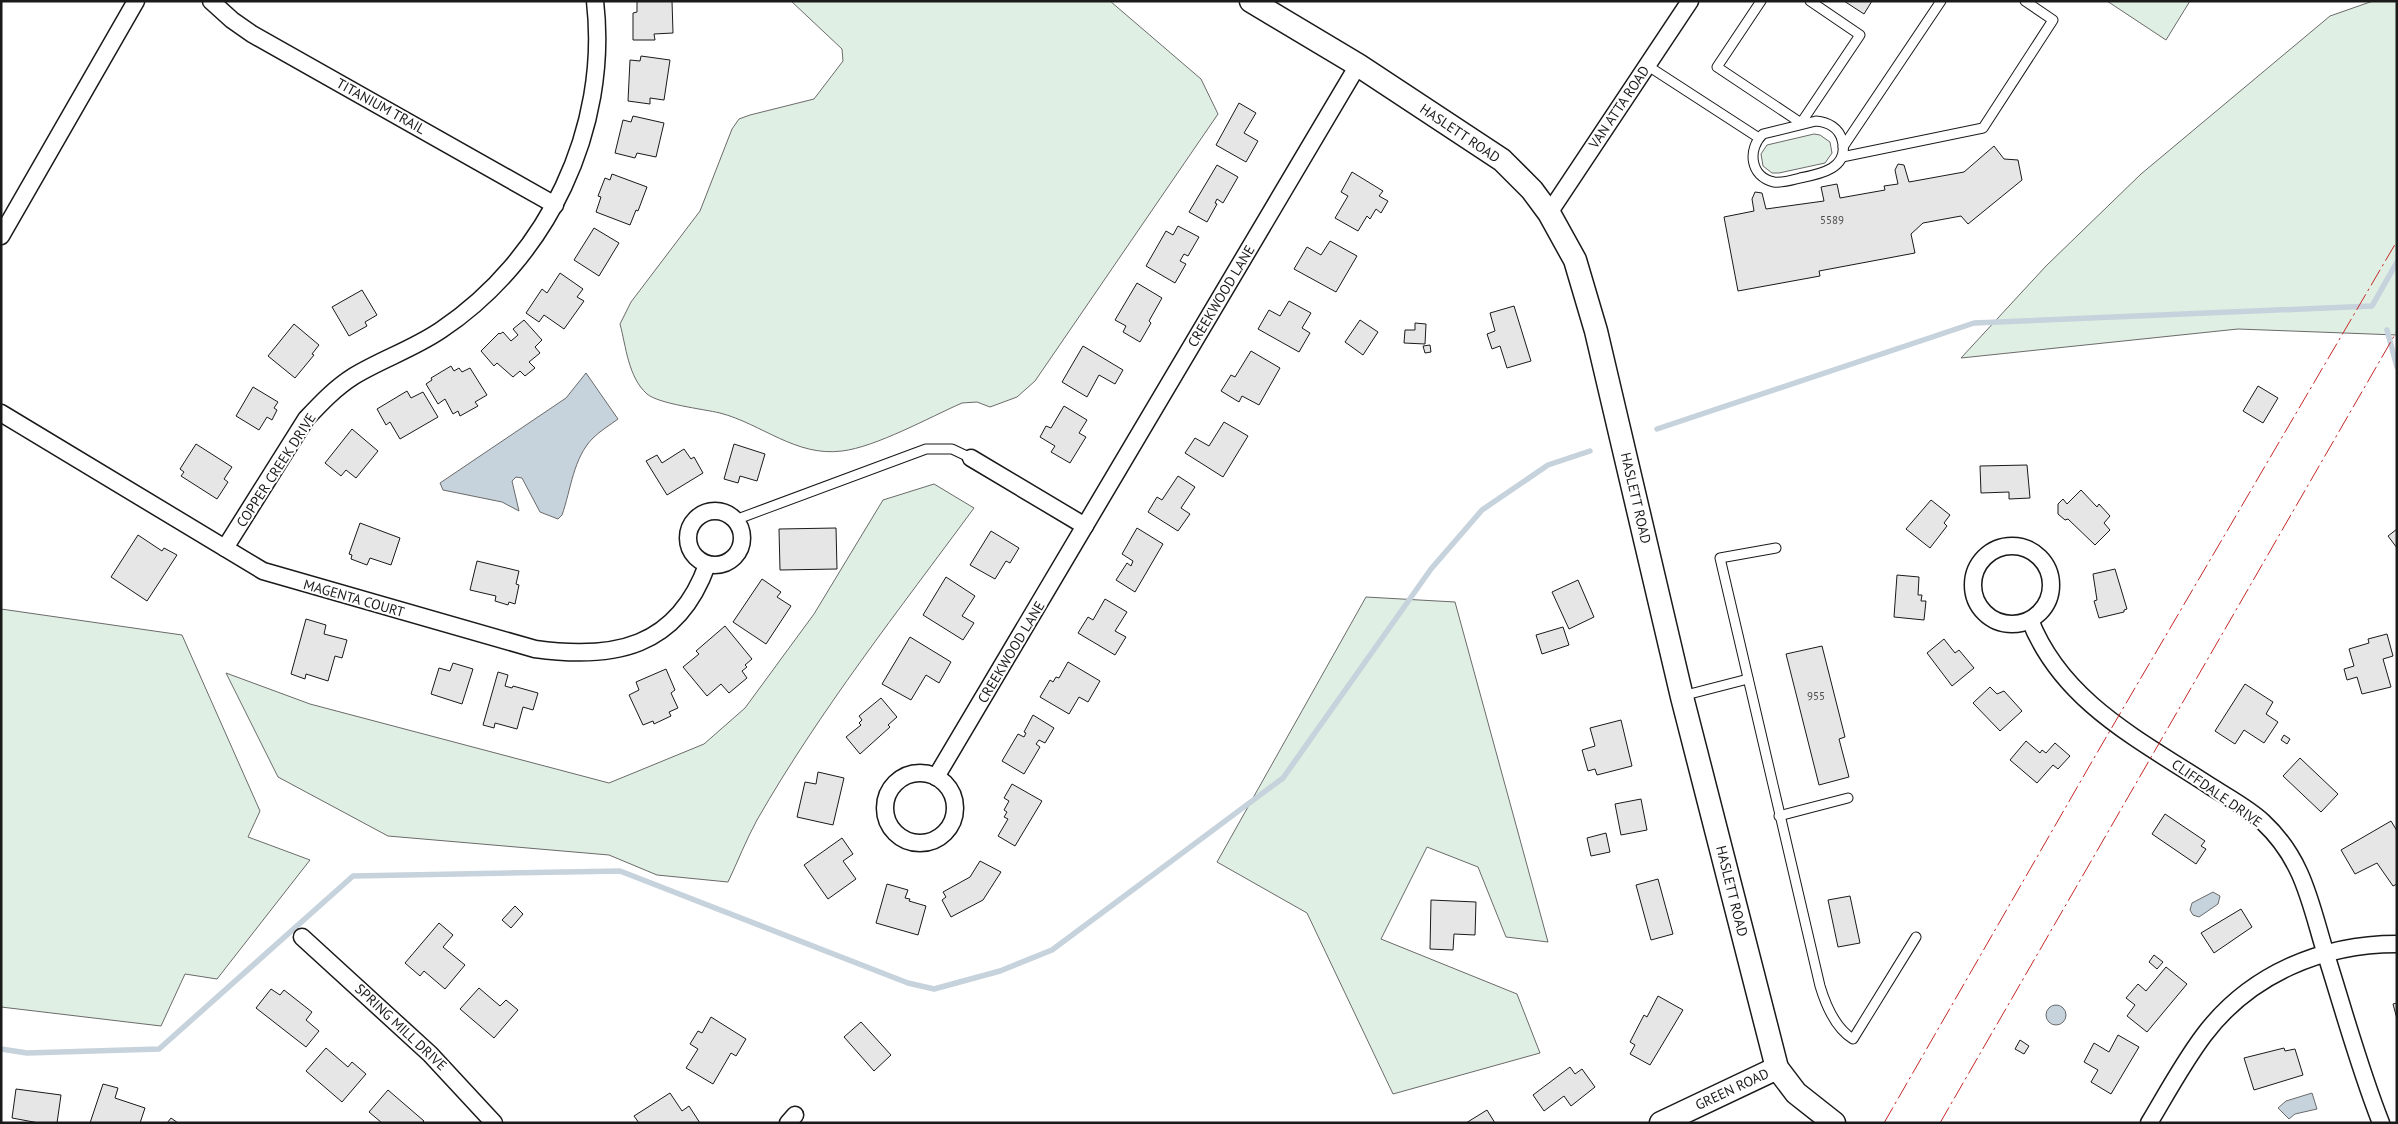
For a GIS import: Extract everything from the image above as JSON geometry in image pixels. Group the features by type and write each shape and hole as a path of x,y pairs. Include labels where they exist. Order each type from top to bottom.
{"street":[{"path":"1,236 136,1"},
{"name":"TITANIUM TRAIL","path":"211,1 232,20 252,34 555,205"},
{"name":"COPPER CREEK DRIVE","path":"225,548 306,419 320,404 352,378 416,345 463,314 491,289 522,254 555,205 578,150 592,93 597,34 595,1"},
{"name":"HASLETT ROAD","path":"1251,1 1358,65 1502,160 1532,190 1549,213 1575,260 1596,331 1682,696 1777,1068 1796,1093 1834,1123"},
{"name":"VAN ATTA ROAD","path":"1549,213 1690,1"},
{"name":"CREEKWOOD LANE","path":"936,778 1358,65"},
{"name":"MAGENTA COURT","path":"1,413 251,565 279,577 525,647 569,653 603,653 621,650 655,635 682,611 701,582 708,565"},
{"path":"971,458 1085,526"},
{"path":"715,511 723,512 735,520 742,530 743,538 738,554 724,564 708,565 700,561 689,548 689,530 693,523 706,512 715,511"},
{"path":"2003,546 2023,548 2041,558 2047,567 2051,587 2049,597 2039,614 2030,620 2010,624 2000,623 1982,612 1977,603 1973,594 1974,573 1978,564 1993,550 2003,546"},
{"name":"CLIFFDALE DRIVE","path":"2030,620 2048,657 2065,681 2089,703 2119,726 2263,822 2290,854 2309,892 2325,952 2381,1123"},
{"path":"923,773 936,778 948,788 953,796 955,806 950,825 936,839 927,842 907,841 892,829 887,820 885,810 889,791 903,777 913,774 923,773"},
{"name":"SPRING MILL DRIVE","path":"302,937 430,1054 494,1123"},
{"path":"2149,1123 2187,1058 2225,1011 2241,996 2286,968 2325,952 2367,944 2397,944"},
{"name":"GREEN ROAD","path":"1661,1123 1777,1068"}],"lane":[{"path":"1761,1 1717,66 1801,123"},
{"path":"1801,123 1860,35 1810,1"},
{"path":"1843,147 1941,1"},
{"path":"1842,157 1983,128 2053,20 2026,1"},
{"path":"1648,66 1759,138"},
{"path":"1816,121 1832,126 1842,139 1842,157 1833,169 1825,172 1781,182 1773,182 1765,178 1754,166 1753,150 1759,138 1768,131 1801,123 1816,121"},
{"path":"735,520 926,449 952,449 971,458"},
{"path":"1776,548 1720,558 1779,816 1824,1000 1834,1020 1853,1039 1916,936"},
{"path":"1682,696 1748,679"},
{"path":"1779,816 1848,798"}],"green space":[{"path":"791,1 1110,1 1201,79 1218,114 1035,381 1017,397 990,407 977,402 962,403 871,444 842,451 825,452 794,445 750,424 720,413 653,398 647,394 636,379 629,361 620,324 631,302 700,211 732,129 739,119 814,99 843,61 842,49"},
{"path":"2107,1 2190,1 2166,40"},
{"path":"2373,1 2397,1 2397,335 2238,329 1961,358 2046,266 2141,174 2330,16"},
{"path":"1814,134 1820,135 1830,142 1832,153 1825,163 1779,173 1772,173 1763,166 1761,154 1767,145"},
{"path":"934,484 974,508 861,661 807,739 757,820 728,882 657,875 609,855 388,836 278,777 226,673 310,704 609,783 704,744 745,708 814,614 883,500"},
{"path":"1366,597 1455,602 1548,942 1506,937 1478,867 1427,847 1381,939 1517,994 1540,1053 1393,1094 1307,913 1217,862"},
{"path":"1,609 182,635 260,811 248,837 310,860 217,979 185,974 161,1026 1,1007"}],"shaded area":[{"path":"586,373 618,419 596,435 586,446 573,475 562,515 558,519 540,512 522,478 516,477 512,481 519,511 502,502 443,490 440,483 566,398"},
{"path":"2213,892 2220,896 2218,904 2199,917 2193,915 2190,910 2192,903"},
{"path":"2056,1005 2063,1008 2066,1015 2063,1022 2056,1025 2049,1022 2046,1015 2049,1008"},
{"path":"2312,1093 2317,1109 2295,1114 2289,1119 2278,1108 2286,1101"}],"building":[{"path":"637,1 672,1 673,33 654,34 655,40 633,40 633,13 637,12"},
{"path":"1844,1 1872,1 1864,14"},
{"path":"641,56 670,60 664,100 650,98 650,104 628,101 630,60 640,61"},
{"path":"1239,103 1256,113 1244,133 1258,141 1246,162 1216,145"},
{"path":"633,116 664,123 656,157 637,153 635,158 615,153 623,120 631,122"},
{"path":"1994,146 2004,159 2018,160 2022,180 1968,224 1961,216 1923,223 1911,234 1915,253 1819,271 1820,276 1738,291 1724,217 1754,211 1752,199 1755,192 1762,193 1766,209 1824,201 1821,187 1837,184 1840,198 1885,190 1884,186 1898,184 1895,170 1898,164 1904,165 1909,182 1964,172"},
{"path":"1217,165 1238,177 1223,203 1217,199 1215,203 1217,204 1207,222 1189,212"},
{"path":"1352,172 1383,191 1379,196 1388,201 1381,213 1376,209 1370,219 1367,216 1358,231 1335,218 1348,196 1341,192"},
{"path":"612,174 647,187 638,211 636,210 630,225 596,212 601,197 598,196 605,178 610,180"},
{"path":"1178,226 1199,237 1188,256 1184,254 1180,261 1186,264 1175,283 1146,266 1166,231 1173,235"},
{"path":"594,228 619,243 599,276 574,260"},
{"path":"1330,241 1357,256 1336,292 1294,269 1307,247 1321,255"},
{"path":"560,273 583,289 577,297 584,301 564,329 544,315 539,322 526,313 542,289 547,293"},
{"path":"1137,283 1162,298 1140,342 1123,332 1126,326 1115,320"},
{"path":"362,290 377,315 365,322 367,326 349,336 332,307"},
{"path":"1289,301 1311,313 1302,328 1310,333 1299,352 1258,329 1269,310 1280,316"},
{"path":"1514,306 1531,361 1507,368 1500,346 1492,349 1487,334 1495,331 1490,313"},
{"path":"524,320 542,340 535,347 540,353 529,362 535,368 525,376 520,371 513,377 497,363 494,366 481,351 499,333 503,332 511,341 518,335 513,329"},
{"path":"1360,320 1378,332 1363,355 1345,342"},
{"path":"1415,323 1426,324 1425,344 1404,343 1405,330 1415,330"},
{"path":"294,324 319,345 312,354 314,355 295,378 268,356"},
{"path":"1430,345 1431,352 1425,353 1423,346"},
{"path":"1083,346 1123,370 1115,384 1099,375 1087,397 1062,382"},
{"path":"1251,351 1280,368 1259,405 1242,396 1239,402 1221,391 1231,375 1235,377"},
{"path":"451,366 454,371 459,368 462,372 470,368 487,395 475,402 478,406 460,416 458,411 453,414 445,399 438,404 426,384 432,380 431,378"},
{"path":"2258,386 2278,398 2263,423 2243,411"},
{"path":"253,387 278,402 274,408 277,410 272,420 267,417 259,430 236,416"},
{"path":"407,391 411,398 423,392 438,417 400,439 390,422 386,425 377,409"},
{"path":"1064,406 1087,420 1079,433 1086,437 1070,463 1051,452 1055,446 1040,437 1046,426 1051,428"},
{"path":"1224,422 1248,436 1223,477 1185,453 1195,438 1209,446"},
{"path":"352,429 378,451 356,478 346,470 341,476 325,463"},
{"path":"196,444 232,467 224,479 228,482 217,499 181,476 184,472 180,469"},
{"path":"734,444 765,454 757,481 740,476 738,483 724,479"},
{"path":"684,449 691,459 694,457 703,473 667,495 646,461 657,455 662,463"},
{"path":"2027,465 2030,498 2009,499 2009,492 1981,493 1980,466"},
{"path":"1178,476 1195,487 1181,508 1190,514 1178,531 1148,512 1157,497 1162,500"},
{"path":"2081,490 2097,507 2099,504 2110,516 2104,523 2110,530 2095,545 2068,519 2065,520 2058,514 2058,504 2063,499 2067,504"},
{"path":"1931,500 1950,515 1944,523 1947,526 1930,548 1906,529"},
{"path":"360,523 400,538 391,565 370,558 367,565 351,559 352,555 349,554"},
{"path":"836,528 837,569 780,570 779,529"},
{"path":"1137,528 1163,544 1135,592 1116,580 1127,563 1131,566 1133,561 1122,554"},
{"path":"2397,529 2397,548 2388,536"},
{"path":"991,531 1019,548 1010,563 1006,561 995,579 970,565"},
{"path":"138,535 162,551 164,548 177,555 147,601 111,577"},
{"path":"477,561 519,571 516,584 519,585 515,604 509,602 508,605 495,601 496,596 470,590"},
{"path":"2115,569 2127,609 2124,612 2099,618 2094,601 2097,600 2093,574"},
{"path":"1897,575 1919,577 1918,595 1922,595 1921,601 1926,601 1924,620 1894,617"},
{"path":"946,577 975,596 962,616 974,623 963,640 923,615"},
{"path":"762,579 781,592 777,597 791,606 766,644 733,622"},
{"path":"1578,580 1594,617 1569,629 1552,592"},
{"path":"1105,599 1127,612 1115,631 1126,637 1115,655 1078,633 1088,617 1093,620"},
{"path":"306,619 326,625 324,634 347,640 342,658 335,656 328,681 306,674 305,679 291,674"},
{"path":"725,626 752,659 745,665 747,667 742,671 747,678 729,693 721,684 707,696 683,667 699,654 696,651"},
{"path":"1563,627 1569,645 1542,654 1536,635"},
{"path":"2387,634 2393,656 2383,659 2391,687 2362,694 2357,677 2347,680 2344,669 2354,666 2349,649 2369,643 2368,639"},
{"path":"910,637 951,662 939,683 926,675 911,700 882,684"},
{"path":"1944,639 1955,653 1959,650 1974,668 1952,686 1927,653"},
{"path":"1822,646 1845,737 1839,739 1849,777 1819,785 1786,654"},
{"path":"1068,662 1100,681 1088,702 1079,697 1069,714 1040,697 1050,680 1053,682 1056,677 1059,678"},
{"path":"453,663 473,669 462,704 431,694 439,668 450,671"},
{"path":"666,669 675,690 671,693 678,708 669,712 671,716 654,724 653,721 643,725 629,695 639,690 636,682"},
{"path":"498,672 508,675 505,686 512,688 513,686 538,693 533,710 523,707 517,729 495,723 494,728 483,725"},
{"path":"2245,684 2273,702 2266,714 2278,722 2264,743 2244,730 2235,744 2215,731"},
{"path":"1990,687 1997,694 2004,691 2022,711 2000,731 1973,703"},
{"path":"881,698 897,717 888,725 890,727 860,754 846,737 861,725 859,723 862,720 859,716"},
{"path":"1033,715 1054,728 1045,743 1039,740 1036,744 1040,747 1024,774 1002,761 1018,734 1024,737 1026,733 1024,732"},
{"path":"1621,720 1632,766 1597,775 1595,769 1588,771 1582,750 1595,746 1590,728"},
{"path":"2284,735 2290,739 2287,744 2281,740"},
{"path":"2026,741 2040,753 2042,750 2046,753 2055,743 2070,756 2058,769 2053,765 2037,783 2010,760"},
{"path":"2300,758 2338,794 2321,812 2283,776"},
{"path":"818,772 844,778 833,825 797,817 805,782 816,784"},
{"path":"1012,784 1042,801 1015,846 998,836 1008,819 1004,817 1007,812 1004,810 1009,801 1004,798"},
{"path":"1641,799 1647,830 1621,835 1615,804"},
{"path":"2165,814 2205,841 2201,846 2206,849 2196,864 2152,834"},
{"path":"2391,821 2397,831 2397,884 2393,886 2377,863 2355,874 2341,850"},
{"path":"1606,833 1610,852 1591,856 1587,838"},
{"path":"842,838 853,854 843,861 856,879 828,899 804,865"},
{"path":"980,861 1001,872 983,900 951,917 942,900 946,897 943,892 970,877"},
{"path":"1658,879 1673,934 1651,940 1636,885"},
{"path":"887,884 908,890 905,898 926,906 918,935 876,923"},
{"path":"1850,896 1860,943 1838,947 1828,900"},
{"path":"1431,900 1476,902 1475,935 1454,934 1453,950 1430,949"},
{"path":"515,906 523,914 511,928 502,920"},
{"path":"2241,909 2252,927 2214,953 2201,933"},
{"path":"439,923 453,935 443,947 465,965 445,989 424,971 420,976 405,963"},
{"path":"2154,955 2163,962 2157,969 2149,962"},
{"path":"2166,967 2187,984 2147,1032 2127,1016 2135,1005 2126,998 2138,984 2146,991"},
{"path":"479,988 500,1006 506,1000 518,1010 494,1038 460,1009"},
{"path":"271,989 280,995 284,990 312,1012 306,1020 319,1031 306,1047 256,1008"},
{"path":"1658,996 1683,1010 1650,1065 1630,1054 1635,1045 1630,1042 1644,1015 1647,1017"},
{"path":"2397,1003 2397,1019 2393,1004"},
{"path":"711,1017 746,1039 736,1056 731,1053 713,1084 686,1068 698,1049 690,1044 698,1031 702,1033"},
{"path":"861,1022 891,1055 874,1071 844,1037"},
{"path":"2118,1035 2139,1047 2111,1094 2091,1082 2098,1070 2084,1062 2094,1043 2109,1052"},
{"path":"2020,1040 2029,1046 2024,1054 2015,1049"},
{"path":"326,1048 348,1067 352,1062 366,1074 342,1102 306,1071"},
{"path":"2284,1048 2285,1051 2295,1049 2303,1075 2254,1090 2244,1058"},
{"path":"1570,1067 1575,1074 1582,1069 1595,1087 1571,1106 1564,1096 1544,1111 1533,1095"},
{"path":"103,1084 118,1088 115,1098 145,1108 140,1123 90,1123"},
{"path":"16,1089 61,1095 57,1123 39,1123 12,1118"},
{"path":"388,1090 424,1121 422,1123 382,1123 369,1112"},
{"path":"670,1093 682,1111 689,1106 700,1123 639,1123 634,1116"},
{"path":"1487,1110 1495,1123 1466,1123"},
{"path":"171,1118 178,1123 167,1123"}],"waterway":[{"path":"1657,429 1974,323 2372,306 2397,262"},
{"path":"2387,330 2397,367"},
{"path":"1,1049 27,1053 159,1049 353,876 620,871 908,983 934,989 1000,971 1052,950 1283,778 1431,569 1482,510 1548,465 1590,451"}],"power":[{"path":"1884,1123 2094,758 2397,241"},
{"path":"1940,1123 2397,331"}]}
